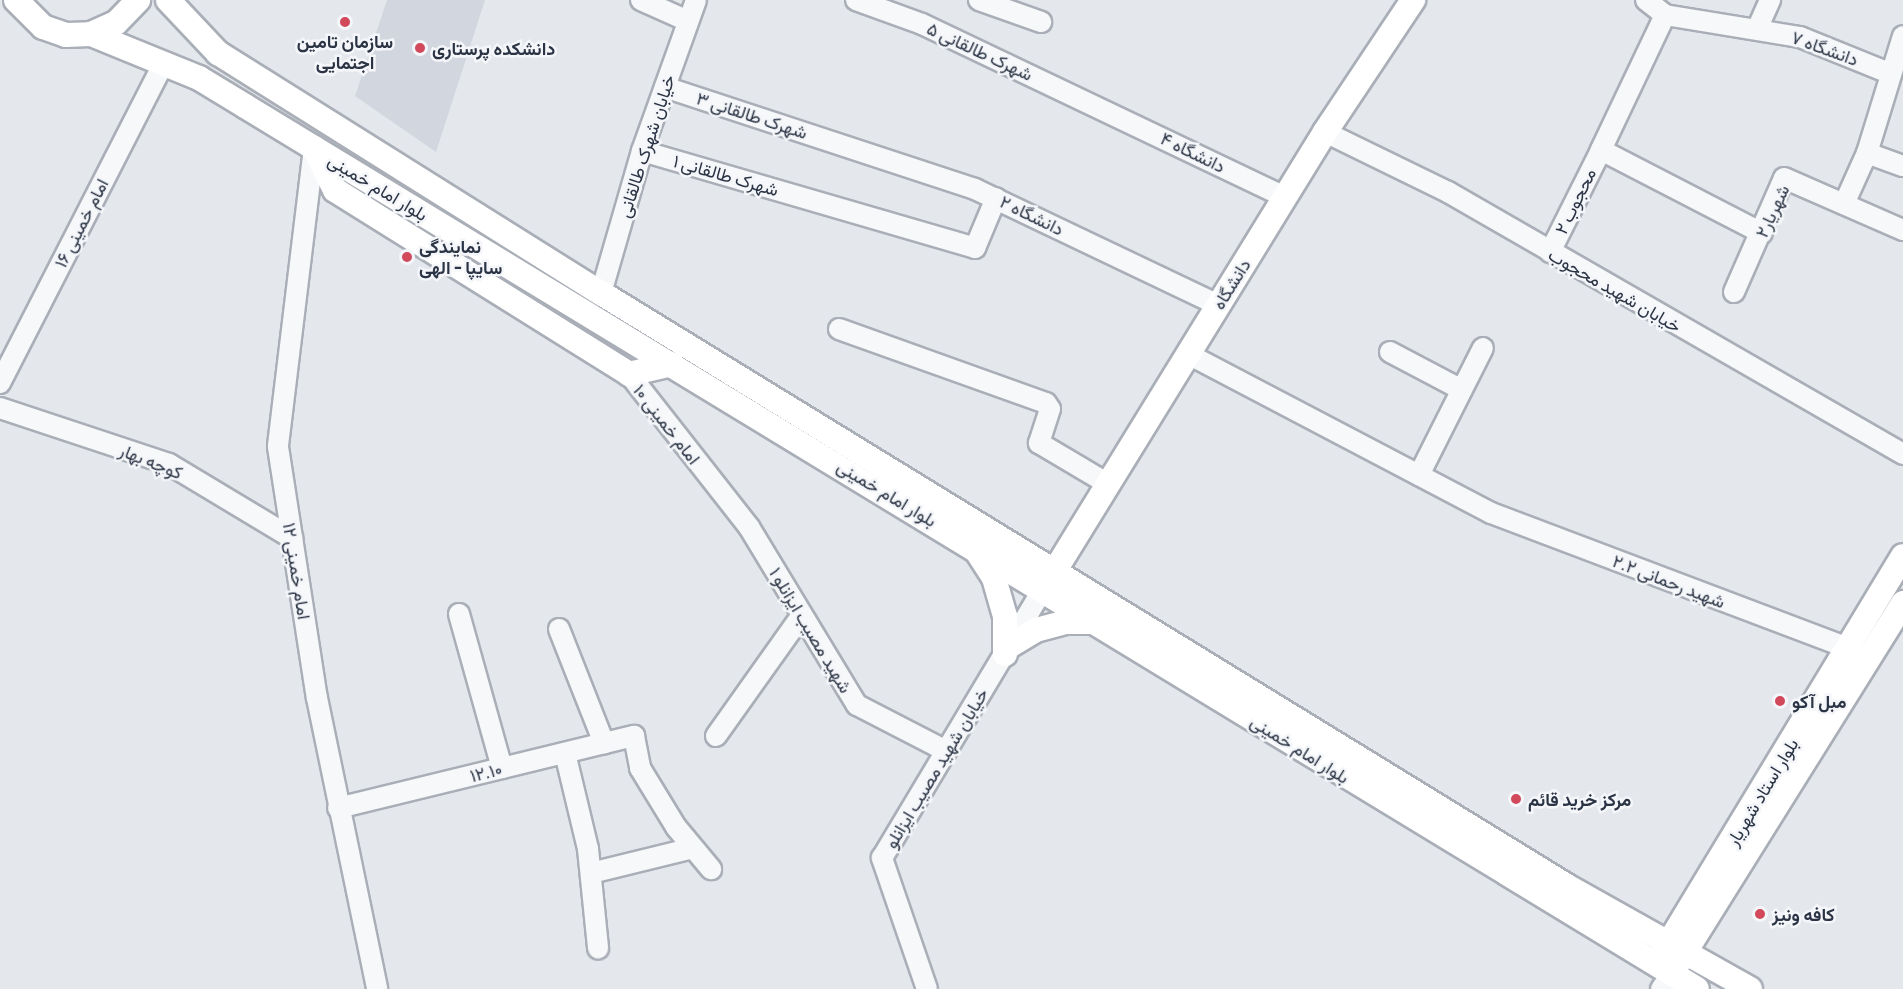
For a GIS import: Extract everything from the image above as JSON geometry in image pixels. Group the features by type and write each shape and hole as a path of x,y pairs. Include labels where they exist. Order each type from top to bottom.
{"main road":[{"name":"بلوار امام خمینی","path":"16,0 44,27 90,34 199,78 973,546 1049,580 1096,622 1663,976 1697,989"},
{"path":"90,34 116,23 138,0"},
{"name":"بلوار امام خمینی","path":"168,0 218,53 601,293 1049,580 1565,885 1750,989"},
{"name":"دانشگاه","path":"1049,580 1325,132 1413,0"},
{"path":"314,148 335,190 628,374 672,364"},
{"path":"557,329 601,293"},
{"path":"973,546 994,579 1005,616 1008,650 1046,627 1096,622"},
{"name":"بلوار استاد شهریار","path":"1663,976 1677,947 1903,556"},
{"name":"بلوار استاد شهریار","path":"1677,947 1903,603"}],"street":[{"path":"641,0 688,21"},
{"name":"خیابان شهرک طالقانی","path":"601,293 642,151 696,0"},
{"name":"شهرک طالقانی ۵","path":"856,0 922,24 1101,107"},
{"path":"979,0 1041,22"},
{"path":"1646,0 1665,15"},
{"path":"1758,27 1770,0"},
{"name":"دانشگاه ۷","path":"1665,15 1758,27 1800,37 1889,73"},
{"name":"محجوب ۲","path":"1550,252 1665,15"},
{"path":"1844,204 1867,153 1889,73 1903,36"},
{"name":"امام خمینی ۱۶","path":"0,382 163,64"},
{"name":"شهرک طالقانی ۳","path":"665,87 839,144"},
{"name":"دانشگاه ۴","path":"1101,107 1285,197"},
{"name":"خیابان شهید محجوب","path":"1325,132 1448,192 1903,454"},
{"name":"دانشگاه ۲","path":"839,144 996,198 1218,305"},
{"name":"امام خمینی ۱۲","path":"314,148 278,447 338,808 377,989"},
{"path":"1601,150 1762,233"},
{"name":"شهرک طالقانی ۱","path":"642,151 975,248 996,198"},
{"path":"1867,153 1903,166"},
{"name":"شهریار۲","path":"1734,292 1762,233 1784,177 1903,230"},
{"path":"839,329 1046,403 1050,409 1039,443 1108,484"},
{"path":"1419,475 1483,348"},
{"path":"1390,352 1462,390"},
{"name":"شهید رحمانی ۲.۲","path":"1188,354 1491,513 1848,648"},
{"name":"امام خمینی ۱۰","path":"628,374 706,473"},
{"name":"کوچه بهار","path":"0,408 169,464 292,538"},
{"name":"شهید مصیب ایزانلو ۱","path":"706,473 748,527 857,705 946,751"},
{"name":"خیابان شهید مصیب ایزانلو","path":"927,989 882,858 1049,580"},
{"path":"459,614 502,768"},
{"path":"716,736 802,615"},
{"path":"559,629 604,743"},
{"name":"۱۲.۱۰","path":"338,808 634,736 640,768 693,848"},
{"path":"565,753 591,873 597,948"},
{"path":"591,873 693,848 711,869"}],"shaded area":[{"name":"دانشکده پرستاری","path":"387,0 485,0 436,152 355,96"}],"place":[{"name":"سازمان تامین اجتمایی","path":"345,22"},
{"name":"دانشکده پرستاری","path":"420,48"},
{"name":"نمایندگی سایپا - الهی","path":"407,257"},
{"name":"مبل آکو","path":"1780,701"},
{"name":"مرکز خرید قائم","path":"1516,799"},
{"name":"کافه ونیز","path":"1760,914"}]}
